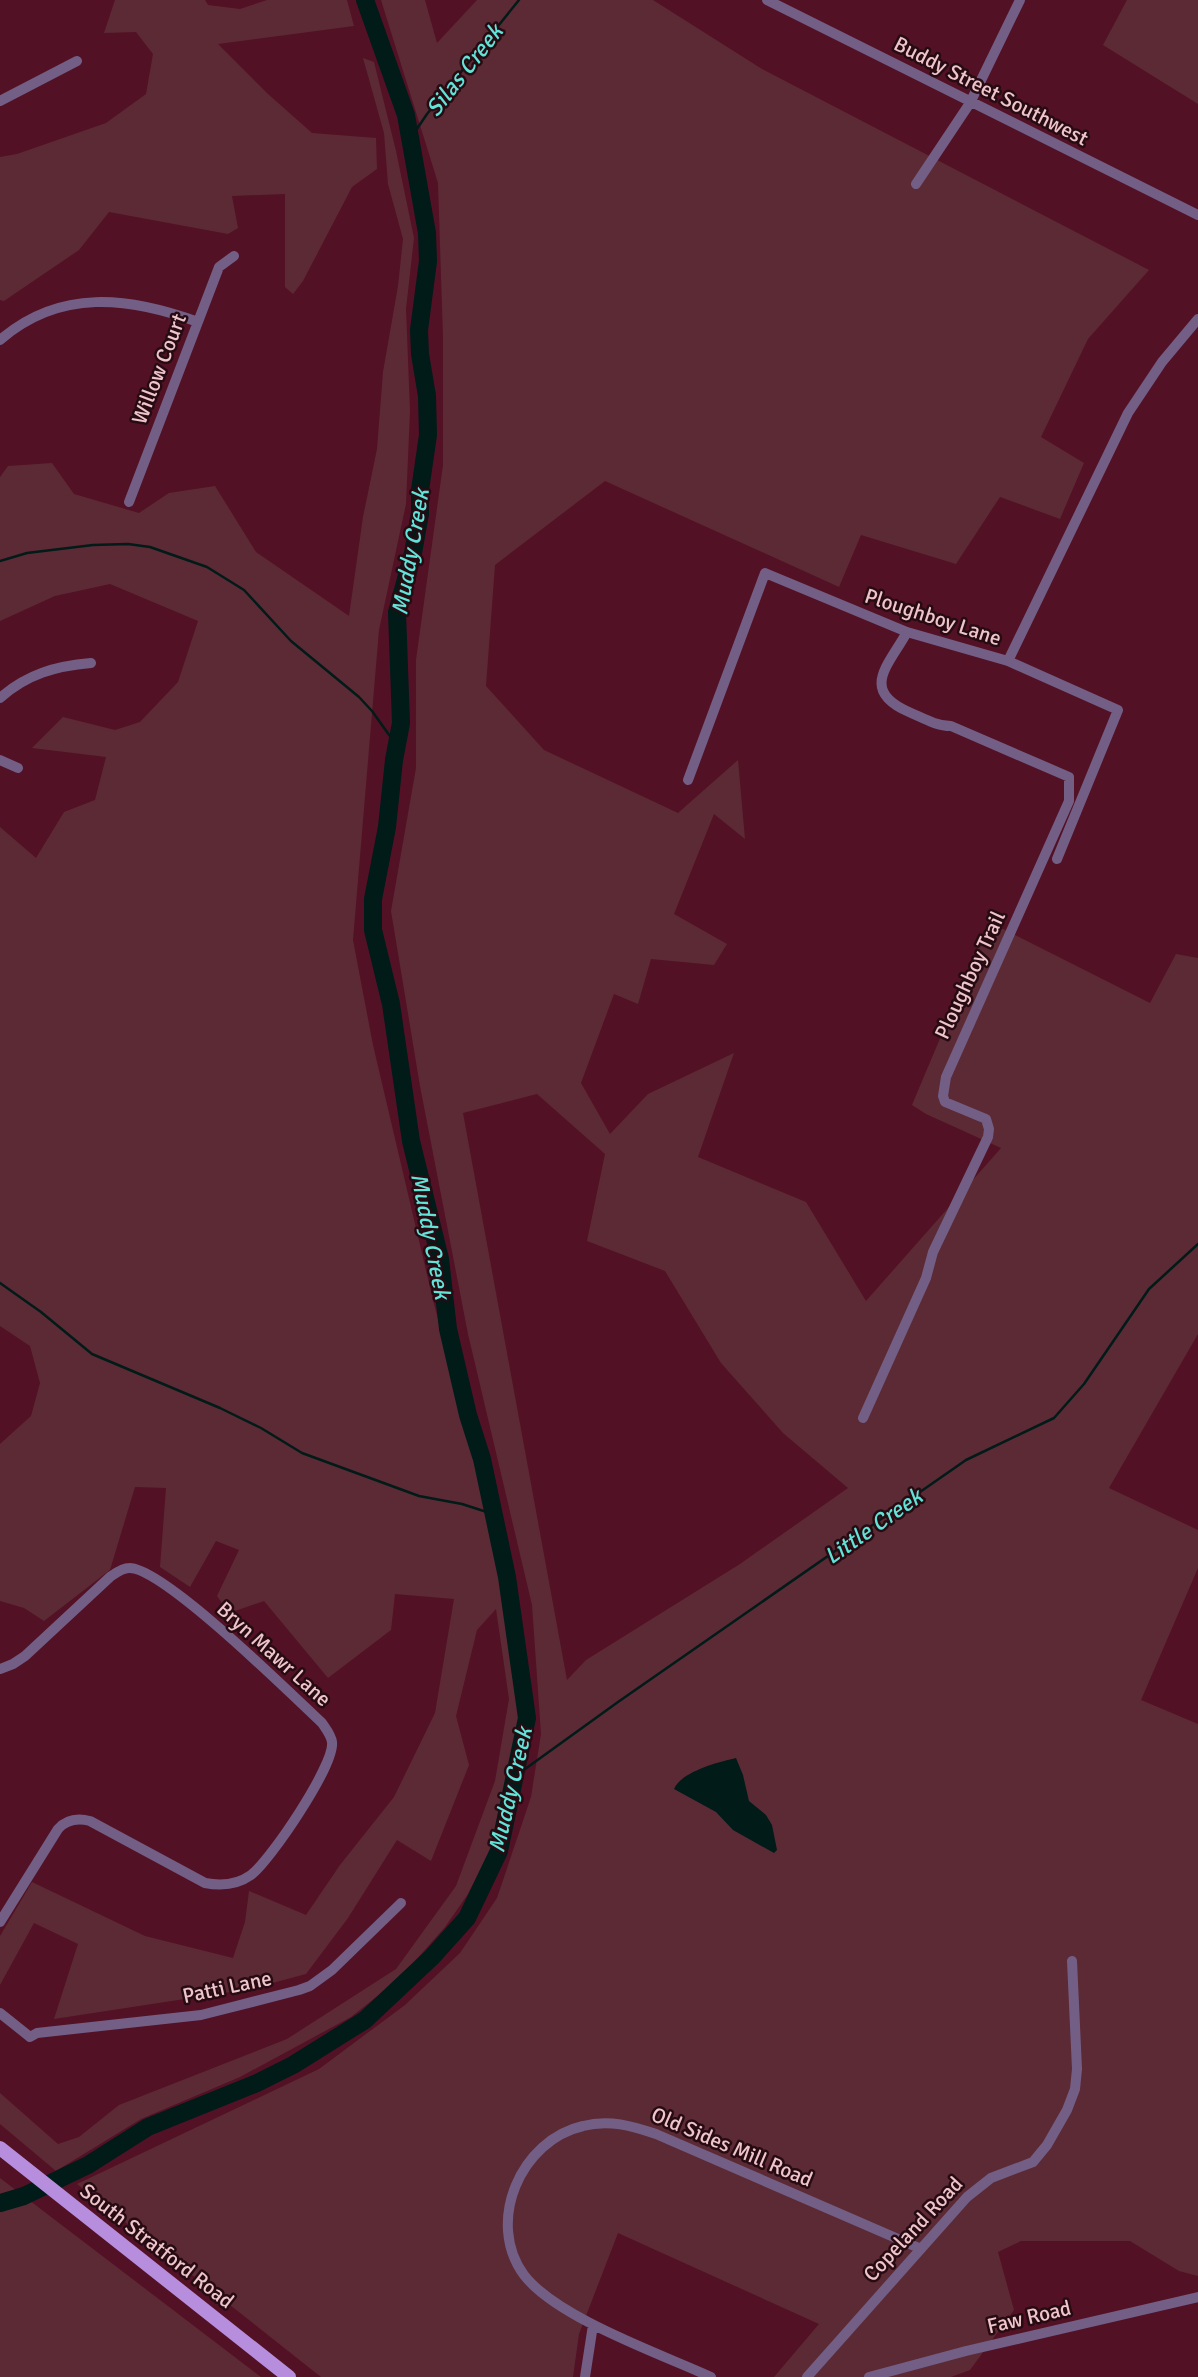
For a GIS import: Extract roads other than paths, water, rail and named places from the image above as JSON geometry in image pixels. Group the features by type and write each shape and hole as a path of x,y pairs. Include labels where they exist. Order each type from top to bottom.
{"main road":[{"name":"South Stratford Road","path":"2,2150 289,2377"}],"street":[{"name":"Buddy Street Southwest","path":"768,0 1198,215"},
{"path":"916,184 970,103 1020,0"},
{"path":"0,101 77,61"},
{"name":"Willow Court","path":"129,502 219,267 234,256"},
{"path":"0,340 23,323 44,313 61,307 95,302 139,303 198,322"},
{"name":"Ploughboy Lane","path":"688,780 765,573 907,632 1008,661 1128,413 1161,362 1198,319"},
{"name":"Ploughboy Trail","path":"863,1418 926,1278 933,1252 988,1137 986,1119 945,1102 943,1096 946,1077 1047,854 1071,792 1069,777 891,703 883,694 881,678 907,632"},
{"path":"1008,661 1118,710 1057,859"},
{"path":"0,698 10,689 41,672 68,665 91,663"},
{"path":"0,760 18,768"},
{"name":"Bryn Mawr Lane","path":"0,1669 25,1657 110,1577 126,1568 138,1569 173,1590 262,1666 322,1723 332,1744 327,1764 300,1811 267,1859 244,1879 226,1885 205,1882 90,1821 73,1819 58,1829 0,1922"},
{"name":"Patti Lane","path":"0,2013 30,2037 37,2033 201,2015 299,1990 310,1986 332,1970 401,1903"},
{"name":"Copeland Road","path":"807,2377 919,2248 979,2185 1025,2166 1039,2156 1067,2110 1075,2090 1077,2069 1072,1961"},
{"name":"Old Sides Mill Road","path":"711,2377 593,2325 547,2297 524,2275 513,2252 508,2220 514,2190 528,2162 558,2135 582,2126 613,2123 656,2134 919,2248"},
{"name":"Faw Road","path":"869,2377 966,2351 1198,2297"},
{"path":"585,2377 593,2325"}],"water":[{"path":"736,1758 749,1801 766,1815 772,1825 777,1850 774,1853 733,1830 716,1812 674,1789 692,1773"}],"waterway":[{"name":"Muddy Creek","path":"0,2203 24,2196 88,2165 148,2127 257,2083 293,2065 365,2020 432,1957 467,1918 499,1851 527,1718 507,1577 482,1459 468,1415 448,1329 440,1259 411,1141 391,1004 373,930 373,899 387,827 401,723 397,612 420,514 420,490 428,435 427,396 419,330 428,261 427,233 406,115 365,0"},
{"name":"Silas Creek","path":"410,139 519,0"},
{"path":"0,561 27,553 93,545 128,544 150,547 207,567 244,590 291,641 359,697 397,746"},
{"name":"Little Creek","path":"514,1777 966,1460 1054,1418 1084,1384 1149,1289 1198,1244"},
{"path":"0,1283 92,1354 220,1408 261,1428 302,1453 419,1496 462,1504 493,1514"}]}
